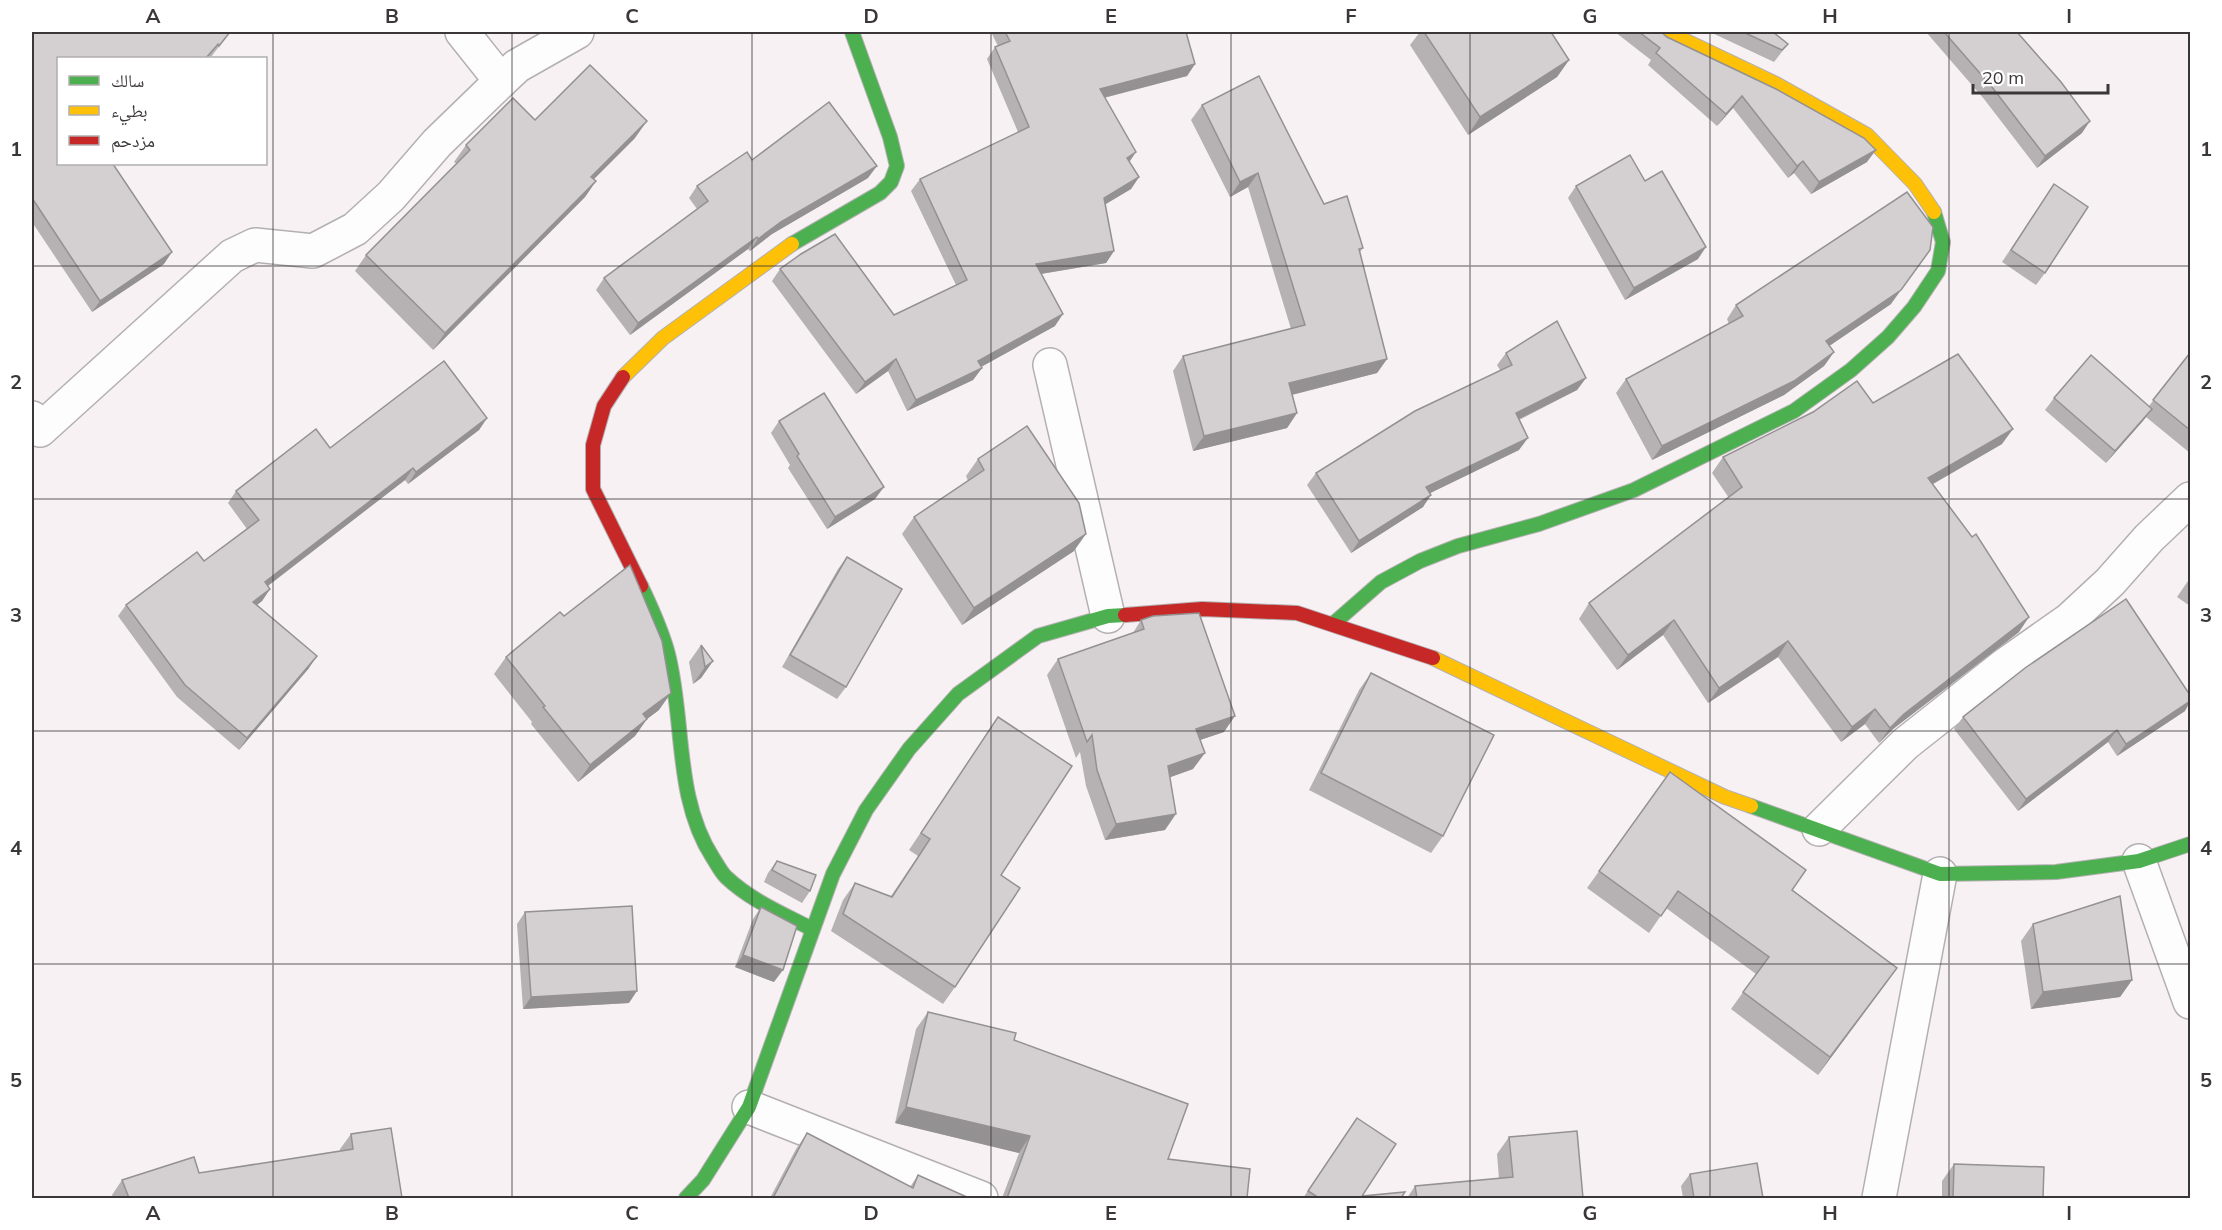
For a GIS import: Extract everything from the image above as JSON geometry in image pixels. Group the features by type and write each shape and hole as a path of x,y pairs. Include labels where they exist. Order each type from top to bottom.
{"street":[{"path":"462,32 501,81"},
{"path":"32,418 40,430 232,256 255,245 313,250 354,229 391,196 437,143 517,66 577,32"},
{"path":"812,929 758,901 725,876 708,850 694,818 685,777 680,721 668,653 645,594 593,489 593,446 604,406 627,373 663,338 782,250 880,193 891,182 897,166 890,137 852,32"},
{"path":"1333,624 1381,582 1420,561 1458,546 1539,524 1634,490 1794,411 1851,370 1888,337 1914,307 1938,271 1943,242 1936,215 1915,183 1867,135 1776,84 1667,32"},
{"path":"1050,365 1108,616"},
{"path":"1819,829 1905,744 2004,665 2069,620 2110,582 2149,538 2190,498"},
{"path":"686,1198 703,1180 749,1107 833,874 866,810 909,749 958,694 1038,636 1108,616 1202,609 1262,611 1297,613 1333,624 1425,654 1725,797 1940,874 2056,872 2139,861 2190,844"},
{"path":"2139,861 2190,1002"},
{"path":"1879,1198 1940,874"},
{"path":"749,1107 981,1198"}],"building":[{"path":"32,32 230,32 207,57 57,57 57,165 114,165 172,252 100,301 34,201 32,203"},
{"path":"1005,32 1186,32 1195,64 1100,89 1136,152 1127,158 1139,177 1104,198 1114,251 1036,264 1063,314 978,361 982,368 916,400 896,359 865,382 780,269 835,234 894,315 967,280 920,179 1029,127 995,47 1010,41"},
{"path":"1424,32 1551,32 1569,60 1480,117"},
{"path":"1639,32 1661,32 1667,37 1776,89 1864,138 1876,150 1819,182 1803,161 1797,166 1742,96 1726,114 1656,53 1660,48"},
{"path":"1743,32 1773,32 1788,44 1782,50"},
{"path":"1944,32 2017,32 2061,82 2090,121 2045,156 1992,87"},
{"path":"590,65 647,121 591,177 596,181 445,333 366,255 470,150 466,145 513,98 535,120"},
{"path":"1259,76 1324,204 1347,196 1363,248 1359,249 1387,359 1289,383 1297,413 1204,436 1183,356 1305,325 1258,173 1240,182 1202,105"},
{"path":"829,102 877,166 781,222 758,239 757,237 638,323 604,278 708,201 697,186 747,152 752,160"},
{"path":"1630,155 1645,181 1662,171 1706,247 1634,288 1576,186"},
{"path":"2054,184 2088,207 2045,273 2011,250"},
{"path":"1907,192 1933,227 1930,250 1901,290 1826,341 1834,352 1794,381 1662,446 1626,379 1743,316 1736,305"},
{"path":"1557,321 1586,378 1516,413 1528,438 1426,487 1431,495 1359,541 1316,473 1415,411 1512,365 1506,353"},
{"path":"2190,353 2190,430 2153,400"},
{"path":"1958,354 2013,429 1928,478 1972,537 1976,534 2029,617 1904,714 1890,728 1875,709 1852,727 1788,641 1719,688 1674,620 1628,655 1589,603 1742,487 1723,457 1813,412 1857,381 1873,403"},
{"path":"2091,355 2152,409 2115,451 2054,398"},
{"path":"444,361 487,418 416,472 413,468 265,582 270,589 253,602 317,656 247,738 185,685 126,605 197,552 204,561 259,520 236,491 316,429 330,448"},
{"path":"824,393 884,487 835,517 797,456 799,454 779,421"},
{"path":"1027,426 1079,503 1086,534 974,608 914,517 984,470 978,459"},
{"path":"847,557 902,589 846,687 790,655"},
{"path":"630,565 662,641 671,693 643,714 647,719 590,765 506,657 560,612 564,616"},
{"path":"2126,599 2190,695 2190,701 2126,744 2117,730 2026,799 1963,717 2025,668"},
{"path":"1199,613 1235,716 1196,729 1205,753 1168,766 1176,814 1116,824 1097,770 1092,735 1087,742 1058,659 1144,629 1141,620 1153,616"},
{"path":"701,645 713,661 705,667"},
{"path":"1371,673 1494,735 1443,836 1321,773"},
{"path":"998,717 1072,766 1001,875 1020,888 955,987 843,914 855,883 892,897 930,839 921,833"},
{"path":"1670,772 1806,870 1792,890 1897,968 1830,1057 1743,992 1769,957 1678,891 1661,916 1599,871"},
{"path":"777,861 816,875 810,891 772,870"},
{"path":"2120,896 2132,980 2043,992 2033,924"},
{"path":"632,906 637,991 531,997 525,912"},
{"path":"761,907 797,926 783,970 743,955"},
{"path":"928,1012 1016,1033 1014,1040 1188,1104 1168,1159 1250,1169 1247,1198 1007,1198 1030,1136 906,1107"},
{"path":"1357,1118 1396,1144 1362,1196 1405,1192 1401,1198 1319,1198 1308,1191"},
{"path":"391,1128 402,1198 129,1198 122,1180 194,1157 199,1173 353,1149 351,1134"},
{"path":"1577,1131 1583,1198 1417,1198 1415,1186 1513,1177 1509,1137"},
{"path":"807,1133 913,1188 918,1175 969,1198 773,1198"},
{"path":"1757,1163 1763,1198 1694,1198 1690,1174"},
{"path":"1954,1164 2044,1167 2043,1198 1953,1198"}],"traffic: fast":[{"path":"792,244 880,193 891,182 897,166 890,137 852,32"},
{"path":"1333,624 1381,582 1420,561 1458,546 1539,524 1634,490 1794,411 1851,370 1888,337 1914,307 1938,271 1943,242 1934,212"},
{"path":"641,586 668,654 677,706 686,785 701,835 721,870 735,885 767,906 812,929"},
{"path":"686,1198 703,1180 749,1107 833,874 866,810 909,749 958,694 1038,636 1108,616 1125,615"},
{"path":"1751,806 1940,874 2056,872 2139,861 2190,844"}],"traffic: slow":[{"path":"1667,32 1776,84 1867,135 1915,184 1934,212"},
{"path":"623,377 663,338 792,244"},
{"path":"1433,658 1725,797 1751,806"}],"traffic: jam":[{"path":"623,377 604,406 593,445 593,489 641,586"},
{"path":"1125,615 1202,609 1297,613 1433,658"}]}
